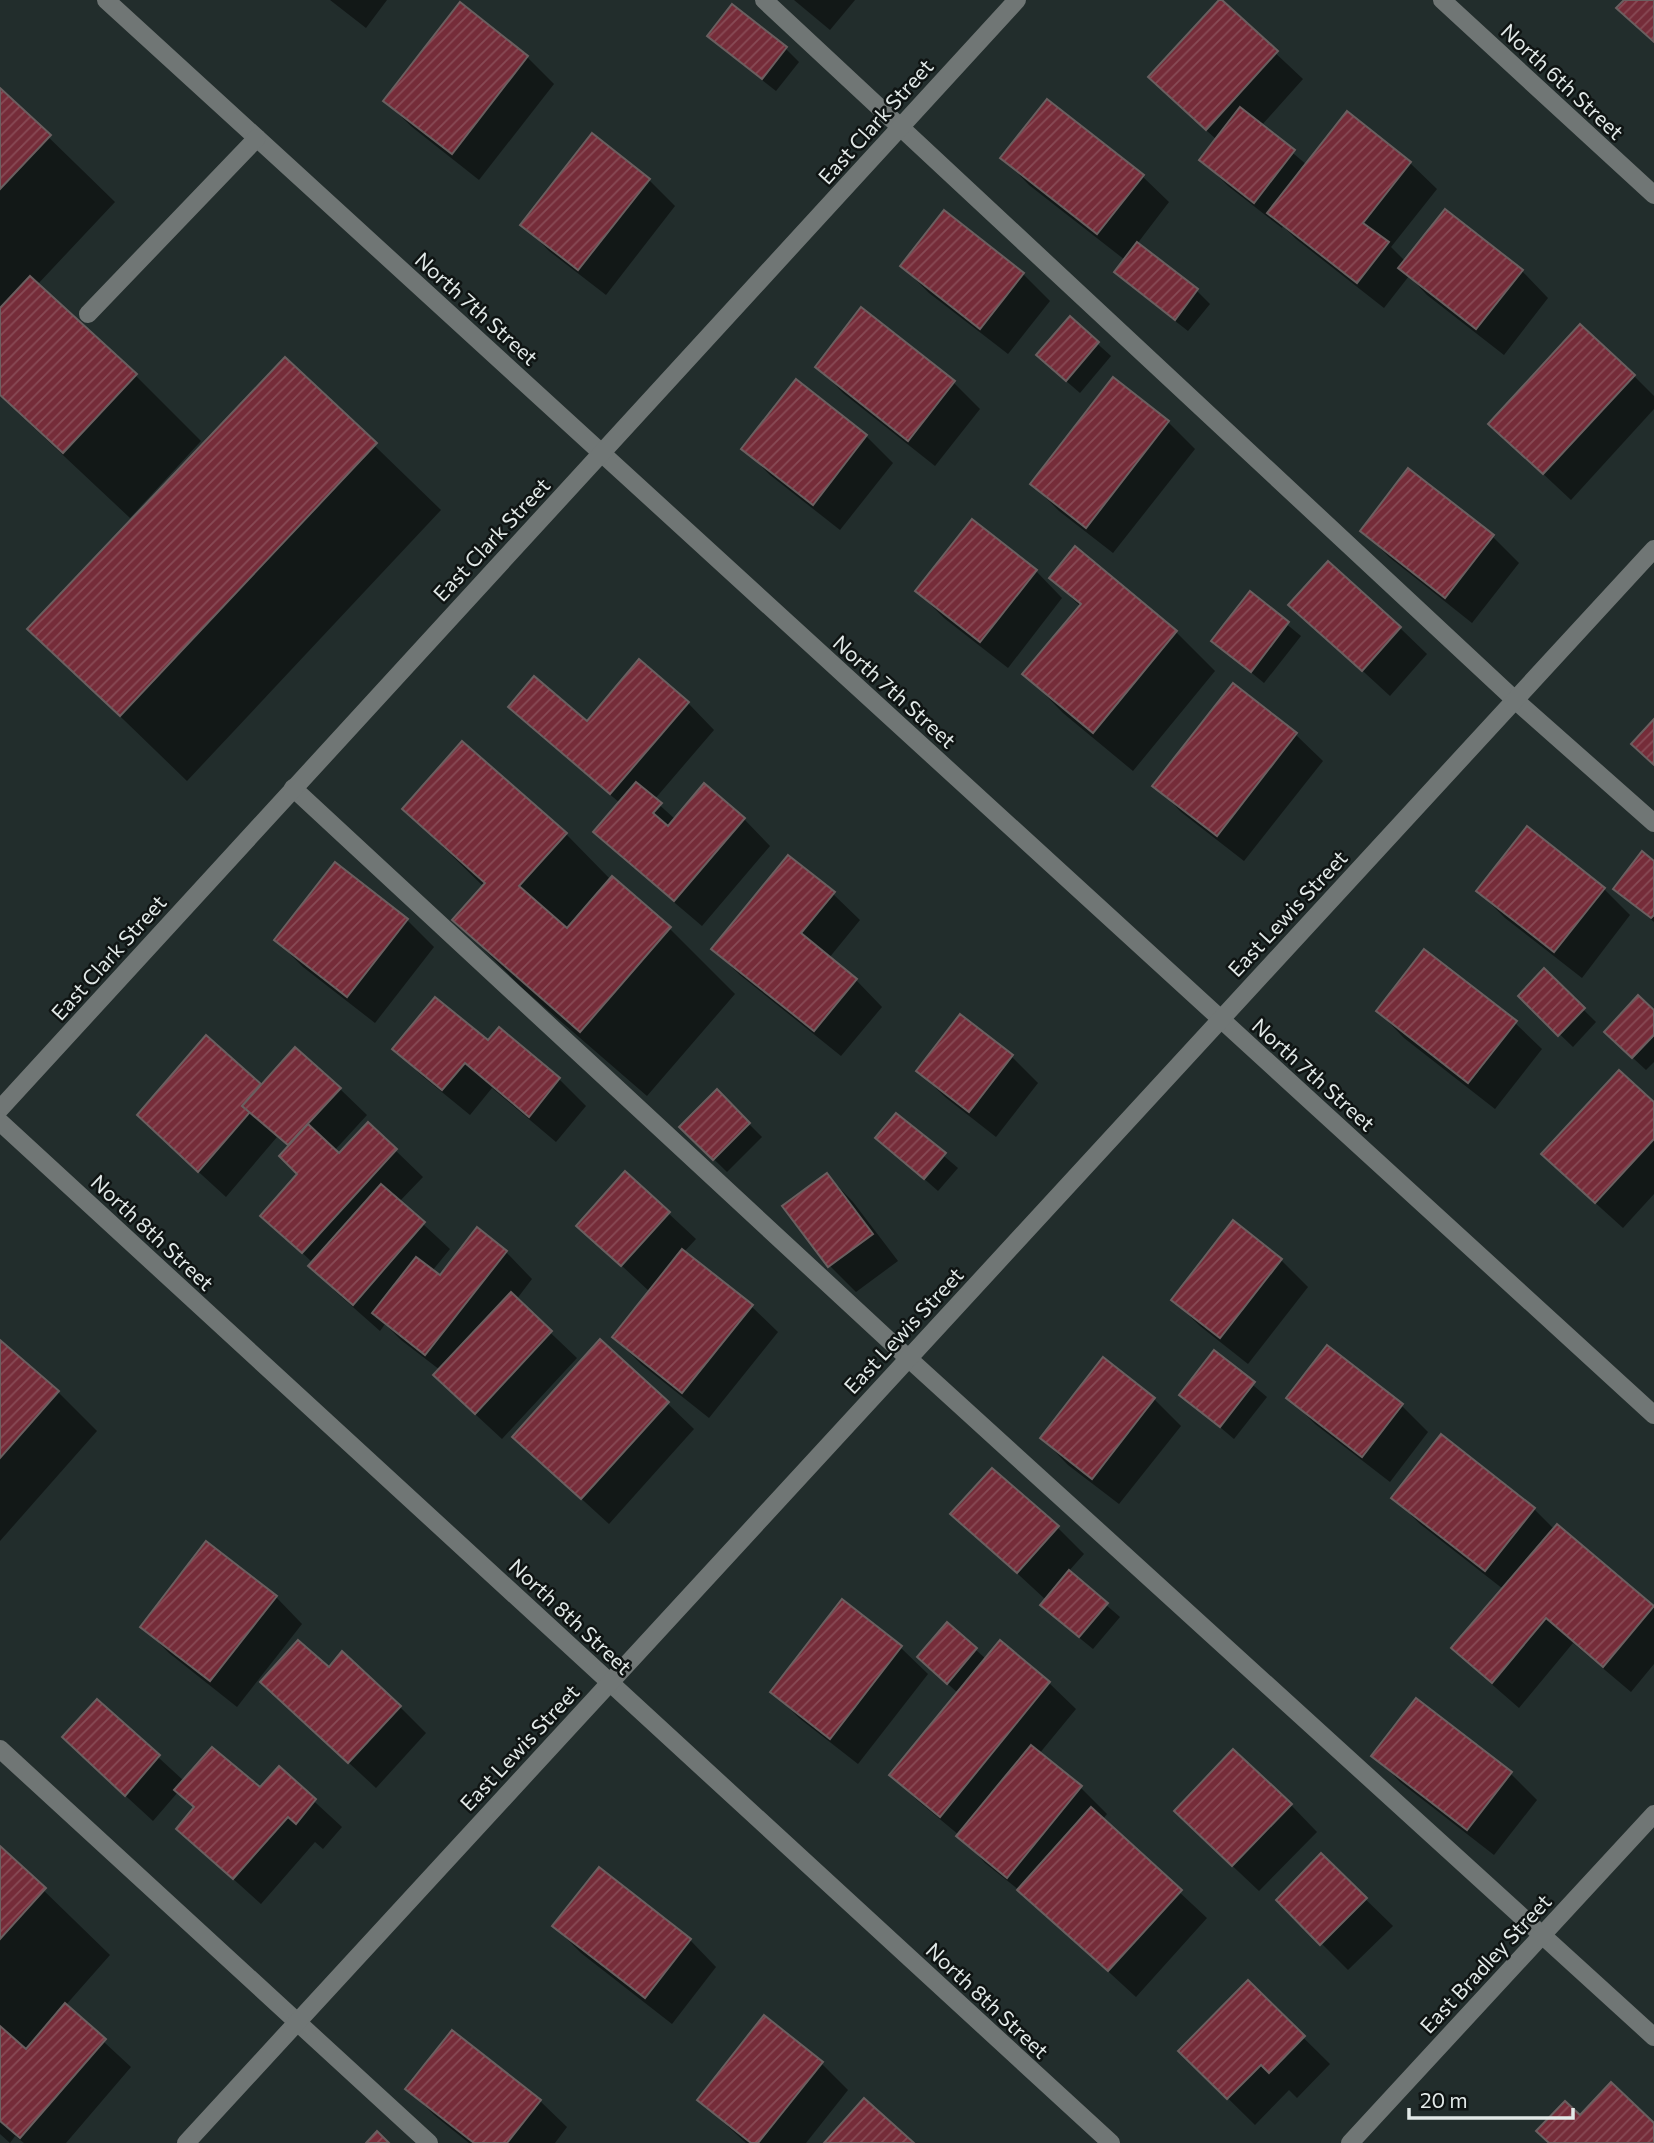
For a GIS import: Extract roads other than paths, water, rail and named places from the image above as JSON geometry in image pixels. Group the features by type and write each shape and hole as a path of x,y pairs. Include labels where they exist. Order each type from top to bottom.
{"street":[{"name":"North 7th Street","path":"106,0 1654,1415"},
{"path":"764,0 1515,700 1654,823"},
{"name":"East Clark Street","path":"0,1109 1017,0"},
{"name":"North 6th Street","path":"1442,0 1654,195"},
{"path":"88,314 257,138"},
{"name":"East Lewis Street","path":"186,2143 1654,549"},
{"path":"293,788 908,1358 1654,2037"},
{"name":"North 8th Street","path":"0,1122 1111,2143"},
{"path":"0,1749 429,2143"},
{"name":"East Bradley Street","path":"1350,2143 1654,1814"}]}
